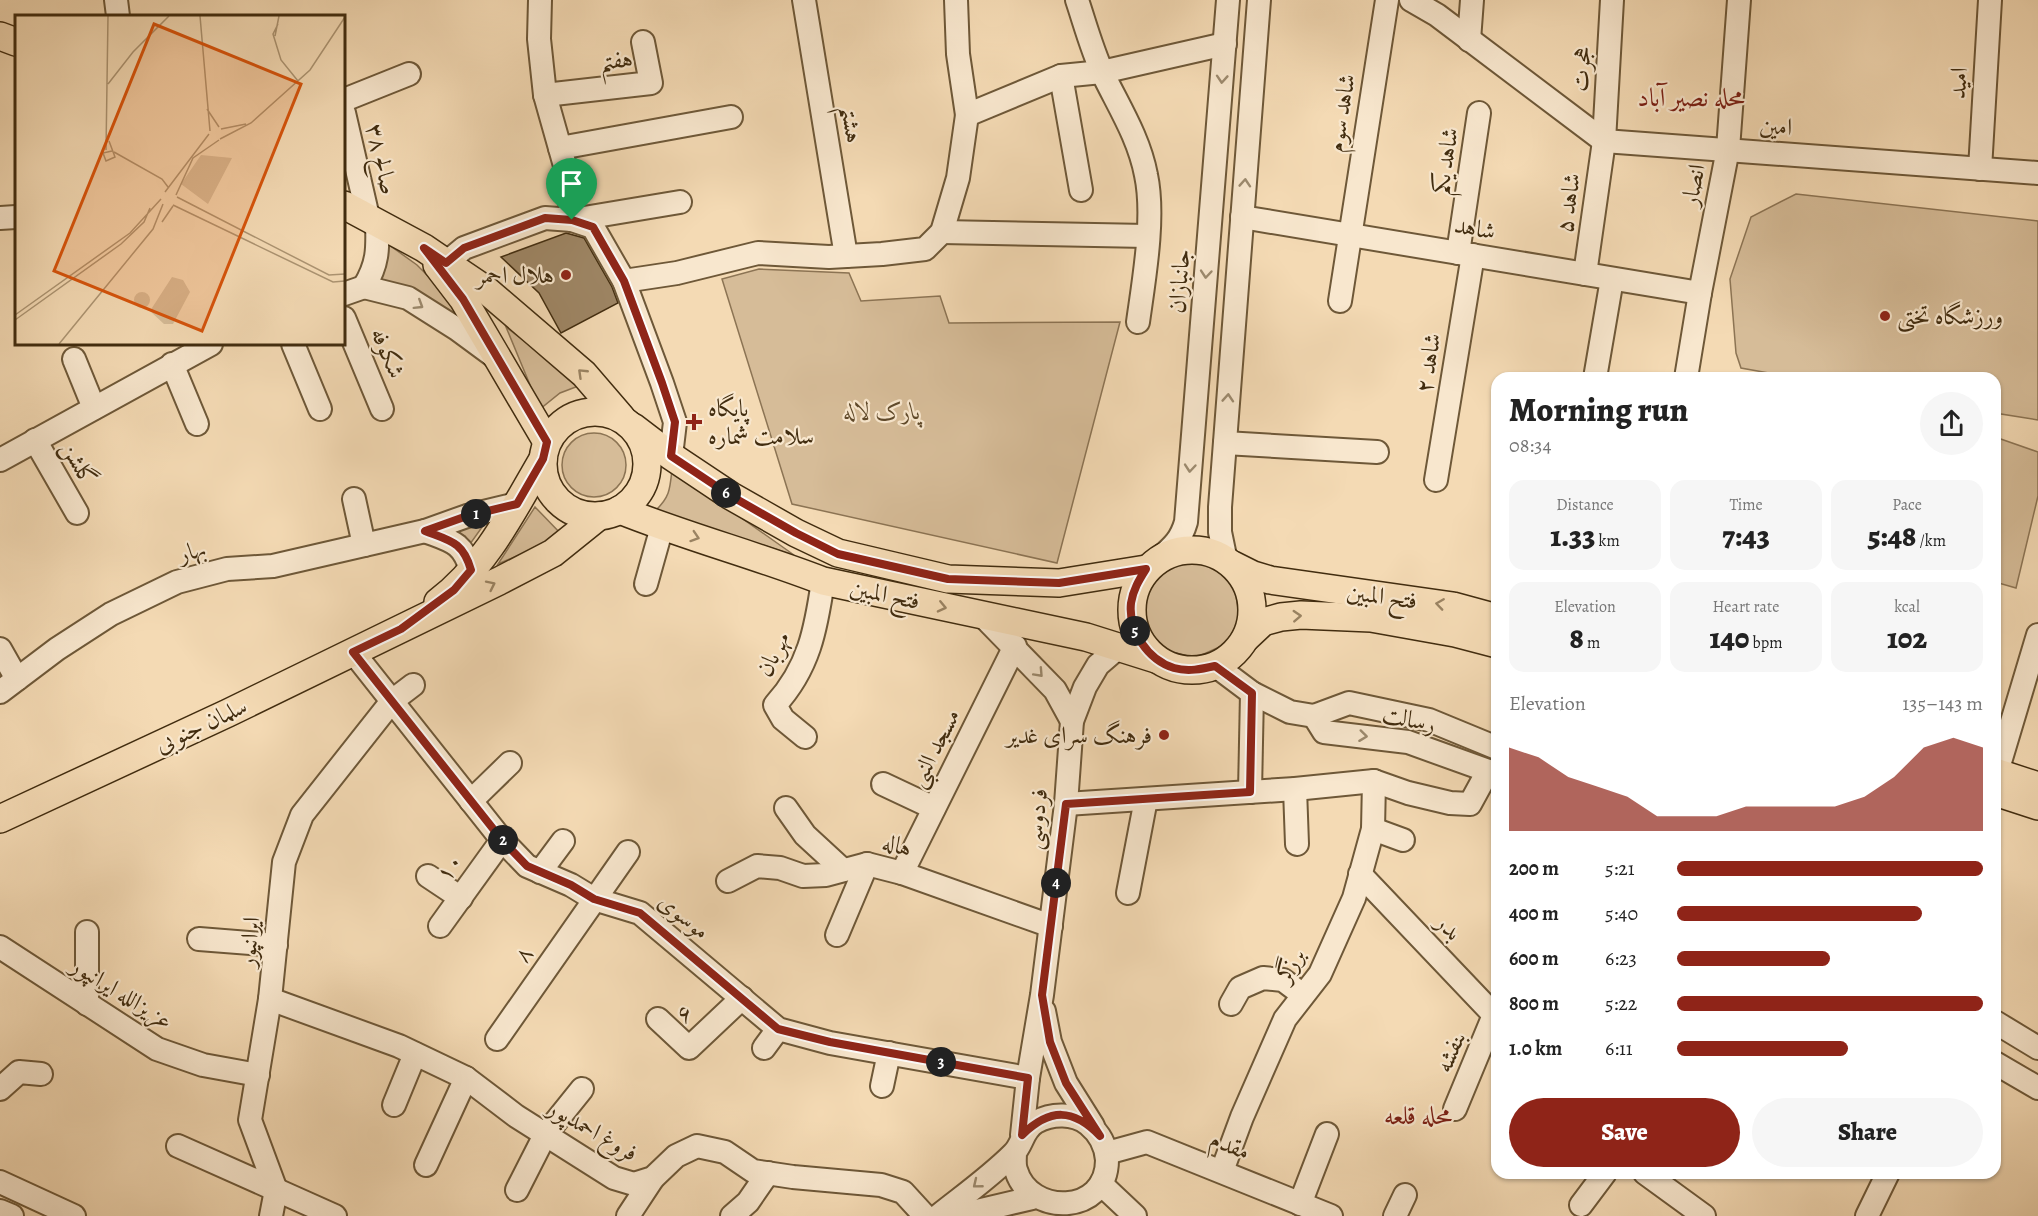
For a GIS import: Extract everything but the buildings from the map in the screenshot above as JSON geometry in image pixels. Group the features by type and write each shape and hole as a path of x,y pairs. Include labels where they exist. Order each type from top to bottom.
{"main road":[{"path":"0,36 15,42"},
{"path":"345,206 424,248 486,290 584,374 642,440 647,456 647,472 642,487 633,500 610,513 553,553 401,629"},
{"path":"424,248 463,299 545,451 544,477 552,494 565,507 581,514 610,513"},
{"path":"401,629 454,590 492,547 556,428 570,417 586,411 604,411 627,422"},
{"name":"فتح المبین","path":"627,422 671,456 731,496 838,554 948,579 1059,583 1154,563"},
{"name":"فتح المبین","path":"610,513 782,565 823,581 1032,625 1120,646 1156,659"},
{"path":"1198,549 1217,554 1230,563 1245,581 1252,599 1252,618 1246,638 1233,655 1215,666 1195,671 1174,668 1156,659 1141,644 1133,625 1131,604 1136,585 1154,563 1179,550 1198,549"},
{"name":"فتح المبین","path":"1230,563 1253,575 1270,580 1454,606 1491,616"},
{"name":"فتح المبین","path":"1246,638 1263,622 1301,615 1371,618 1455,633 1491,642"},
{"name":"سلمان جنوبی","path":"0,819 401,629"},
{"path":"2001,780 2038,786"},
{"path":"2001,782 2038,806"}],"street":[{"path":"116,0 118,15"},
{"path":"540,0 539,39 545,95 567,173 572,220"},
{"name":"هشتم","path":"804,0 846,256"},
{"path":"624,281 676,273 758,253 829,257 925,249 942,232 958,178 967,115 958,54 956,0"},
{"path":"1077,0 1102,72 1134,134 1147,176 1149,205 1146,264 1138,322"},
{"name":"جانبازان","path":"1154,563 1175,546 1186,522 1228,0"},
{"path":"1230,563 1220,532 1221,503 1258,0"},
{"name":"شاهد سوم","path":"1340,301 1387,0"},
{"path":"1411,0 1437,15 1604,141"},
{"path":"1469,39 1472,0"},
{"name":"هجرت","path":"1604,141 1612,0"},
{"name":"انصار","path":"1687,372 1728,149 1739,0"},
{"name":"امید","path":"1980,169 1990,0"},
{"name":"هفتم","path":"545,95 651,83 644,42"},
{"path":"967,115 1060,76 1102,72 1225,44"},
{"name":"صالح ۳۸","path":"345,100 409,74"},
{"path":"1060,76 1081,190"},
{"name":"شاهد یکم","path":"1466,254 1479,113"},
{"name":"صالح ۳۸","path":"345,117 373,220 378,248 374,271 354,291"},
{"path":"560,148 731,117"},
{"name":"امین","path":"1604,141 2038,173"},
{"name":"شاهد ۵","path":"1585,274 1604,141"},
{"path":"446,263 464,248 545,218 572,220 680,202"},
{"path":"0,218 15,217"},
{"name":"شاهد","path":"1242,217 1700,293"},
{"path":"572,220 593,227 624,281 675,422 671,456"},
{"path":"942,232 1147,236"},
{"name":"شاهد ۲","path":"1436,480 1466,254"},
{"path":"1596,372 1612,279"},
{"path":"354,291 408,298 495,357"},
{"name":"شکوفه","path":"345,320 382,409"},
{"path":"0,460 209,345"},
{"path":"293,345 320,409"},
{"path":"74,360 94,408"},
{"path":"172,364 197,424"},
{"name":"گلشن","path":"35,440 77,513"},
{"path":"1225,443 1377,452"},
{"path":"1188,496 1197,505 1203,507 1221,503"},
{"path":"354,499 364,545"},
{"name":"بهار","path":"9,686 57,648 111,614 177,582 227,570 273,566 425,531 467,516 517,504"},
{"path":"646,584 662,527"},
{"path":"425,531 453,542 466,554 471,570"},
{"name":"مهربان","path":"805,737 783,719 775,705 788,691 804,665 816,626 823,581"},
{"path":"983,616 1056,690 1072,721"},
{"path":"2001,762 2038,635"},
{"name":"مسجد النبی","path":"902,873 1015,646"},
{"path":"1072,721 1085,687 1098,665 1120,646"},
{"path":"0,649 9,686"},
{"name":"موسوی","path":"353,652 502,840 527,866 571,885 594,899 640,913 778,1029 830,1042 1028,1078"},
{"name":"رسالت","path":"1215,666 1252,693 1290,712 1314,716 1349,703 1429,720 1491,746"},
{"name":"ایرانپور","path":"276,1190 250,1120 270,999 284,862 302,815 392,701 413,685"},
{"path":"1250,792 1252,693"},
{"name":"رسالت","path":"1314,716 1324,732 1408,742 1491,772"},
{"name":"فردوسی","path":"1042,995 1066,804 1072,721"},
{"path":"471,801 510,762"},
{"path":"1066,804 1295,789 1374,781 1408,793 1470,804 1491,773"},
{"name":"برزگر","path":"1222,1171 1242,1117 1285,1019 1320,974 1354,898 1373,829 1374,781"},
{"name":"هاله","path":"883,784 934,808"},
{"path":"1295,789 1297,844"},
{"path":"1128,893 1146,799"},
{"path":"786,808 805,835 843,870"},
{"path":"1373,829 1403,840"},
{"name":"۱۰","path":"440,926 502,840"},
{"path":"540,872 563,841"},
{"name":"۸","path":"497,1039 628,852"},
{"path":"837,935 867,864"},
{"name":"هاله","path":"729,881 757,866 780,868 803,876 826,875 867,864 902,873 1050,926"},
{"name":"بدر","path":"1360,874 1491,1011"},
{"path":"428,876 461,898"},
{"path":"87,932 87,1004"},
{"path":"199,939 276,945"},
{"name":"عزیزالله ایرانپور","path":"0,947 157,1049 203,1065 258,1075"},
{"path":"1231,1004 1240,988 1263,978 1283,980 1304,995"},
{"path":"1036,1206 1021,1185 1015,1169 1042,995"},
{"path":"956,1216 1036,1206 1059,1208 1076,1205 1090,1197 1101,1184 1107,1169 1103,1144 1066,1083 1050,1042 1042,995"},
{"name":"۶","path":"658,1019 689,1047 742,998"},
{"name":"فروغ احمدپور","path":"270,999 399,1046 466,1078 516,1116 614,1178 634,1184 653,1178 676,1156 697,1146 725,1152 753,1171 881,1185 903,1192 925,1216"},
{"path":"2001,1026 2038,1048"},
{"name":"بنفشه","path":"1455,1109 1491,1027"},
{"path":"764,1048 778,1029"},
{"path":"882,1086 889,1053"},
{"path":"394,1105 415,1054"},
{"path":"2001,1066 2038,1088"},
{"path":"0,1089 19,1072 41,1074"},
{"path":"426,1165 466,1078"},
{"path":"517,1190 545,1134 582,1089"},
{"path":"938,1216 1019,1144 1035,1122 1052,1116 1070,1116 1087,1123 1103,1144"},
{"path":"1300,1204 1327,1134"},
{"name":"مقدم","path":"1103,1144 1147,1142 1331,1216"},
{"path":"178,1146 335,1216"},
{"path":"732,1216 748,1202 768,1173"},
{"path":"628,1216 653,1178"},
{"path":"1581,1205 1600,1179"},
{"path":"1653,1179 1704,1216"},
{"path":"1867,1216 1885,1179"},
{"path":"0,1182 74,1216"},
{"path":"1101,1184 1135,1216"},
{"path":"271,1216 276,1190"},
{"path":"1395,1216 1406,1195"},
{"path":"0,1211 12,1216"}],"green space":[{"name":"ورزشگاه تختی","path":"1796,194 2038,221 2038,420 2001,414 2001,372 1763,372 1741,368 1736,353 1730,279 1751,217"},
{"path":"385,242 417,265 447,295 469,328 447,309 414,291 377,281"},
{"name":"پارک لاله","path":"759,269 849,273 861,301 940,296 949,323 1120,322 1057,563 792,504 722,279"},
{"path":"506,327 581,385 560,393 540,409"},
{"path":"588,433 600,433 617,442 624,453 626,465 624,477 617,488 600,497 588,497 576,492 567,483 562,471 562,459 567,447 576,438"},
{"path":"2001,439 2038,452 2038,496 2016,588 2001,584"},
{"path":"672,469 794,555 655,511 668,492"},
{"path":"535,507 563,536 498,564"},
{"path":"485,523 470,544 465,536 450,528"},
{"path":"1184,557 1205,559 1218,564 1235,589 1240,622 1224,645 1195,658 1161,649 1146,633 1144,609 1150,582 1170,562"}],"place":[{"name":"هلال احمر","path":"566,275"},
{"name":"ورزشگاه تختی","path":"1885,316"},
{"name":"پایگاه سلامت شماره","path":"694,422"},
{"name":"فرهنگ سرای غدیر","path":"1164,735"}],"district":[{"name":"محله نصیر آباد","path":"1691,97"},
{"name":"محله قلعه","path":"1418,1115"}],"route":[{"path":"545,218 572,220 593,227 624,281 675,422 671,456 731,496 838,554 948,579 1059,583 1146,569 1136,585 1131,604 1133,625 1141,644 1156,659 1174,668 1195,671 1215,666 1252,693 1250,792 1066,804 1042,995 1050,1042 1066,1083 1100,1136 1087,1123 1070,1116 1052,1116 1035,1122 1022,1135 1028,1078 830,1042 778,1029 640,913 594,899 571,885 527,866 502,840 353,652 401,629 454,590 471,570 466,554 453,542 425,531 467,516 517,504 543,459 547,442 463,299 424,248 446,263 464,248 545,218"}]}
